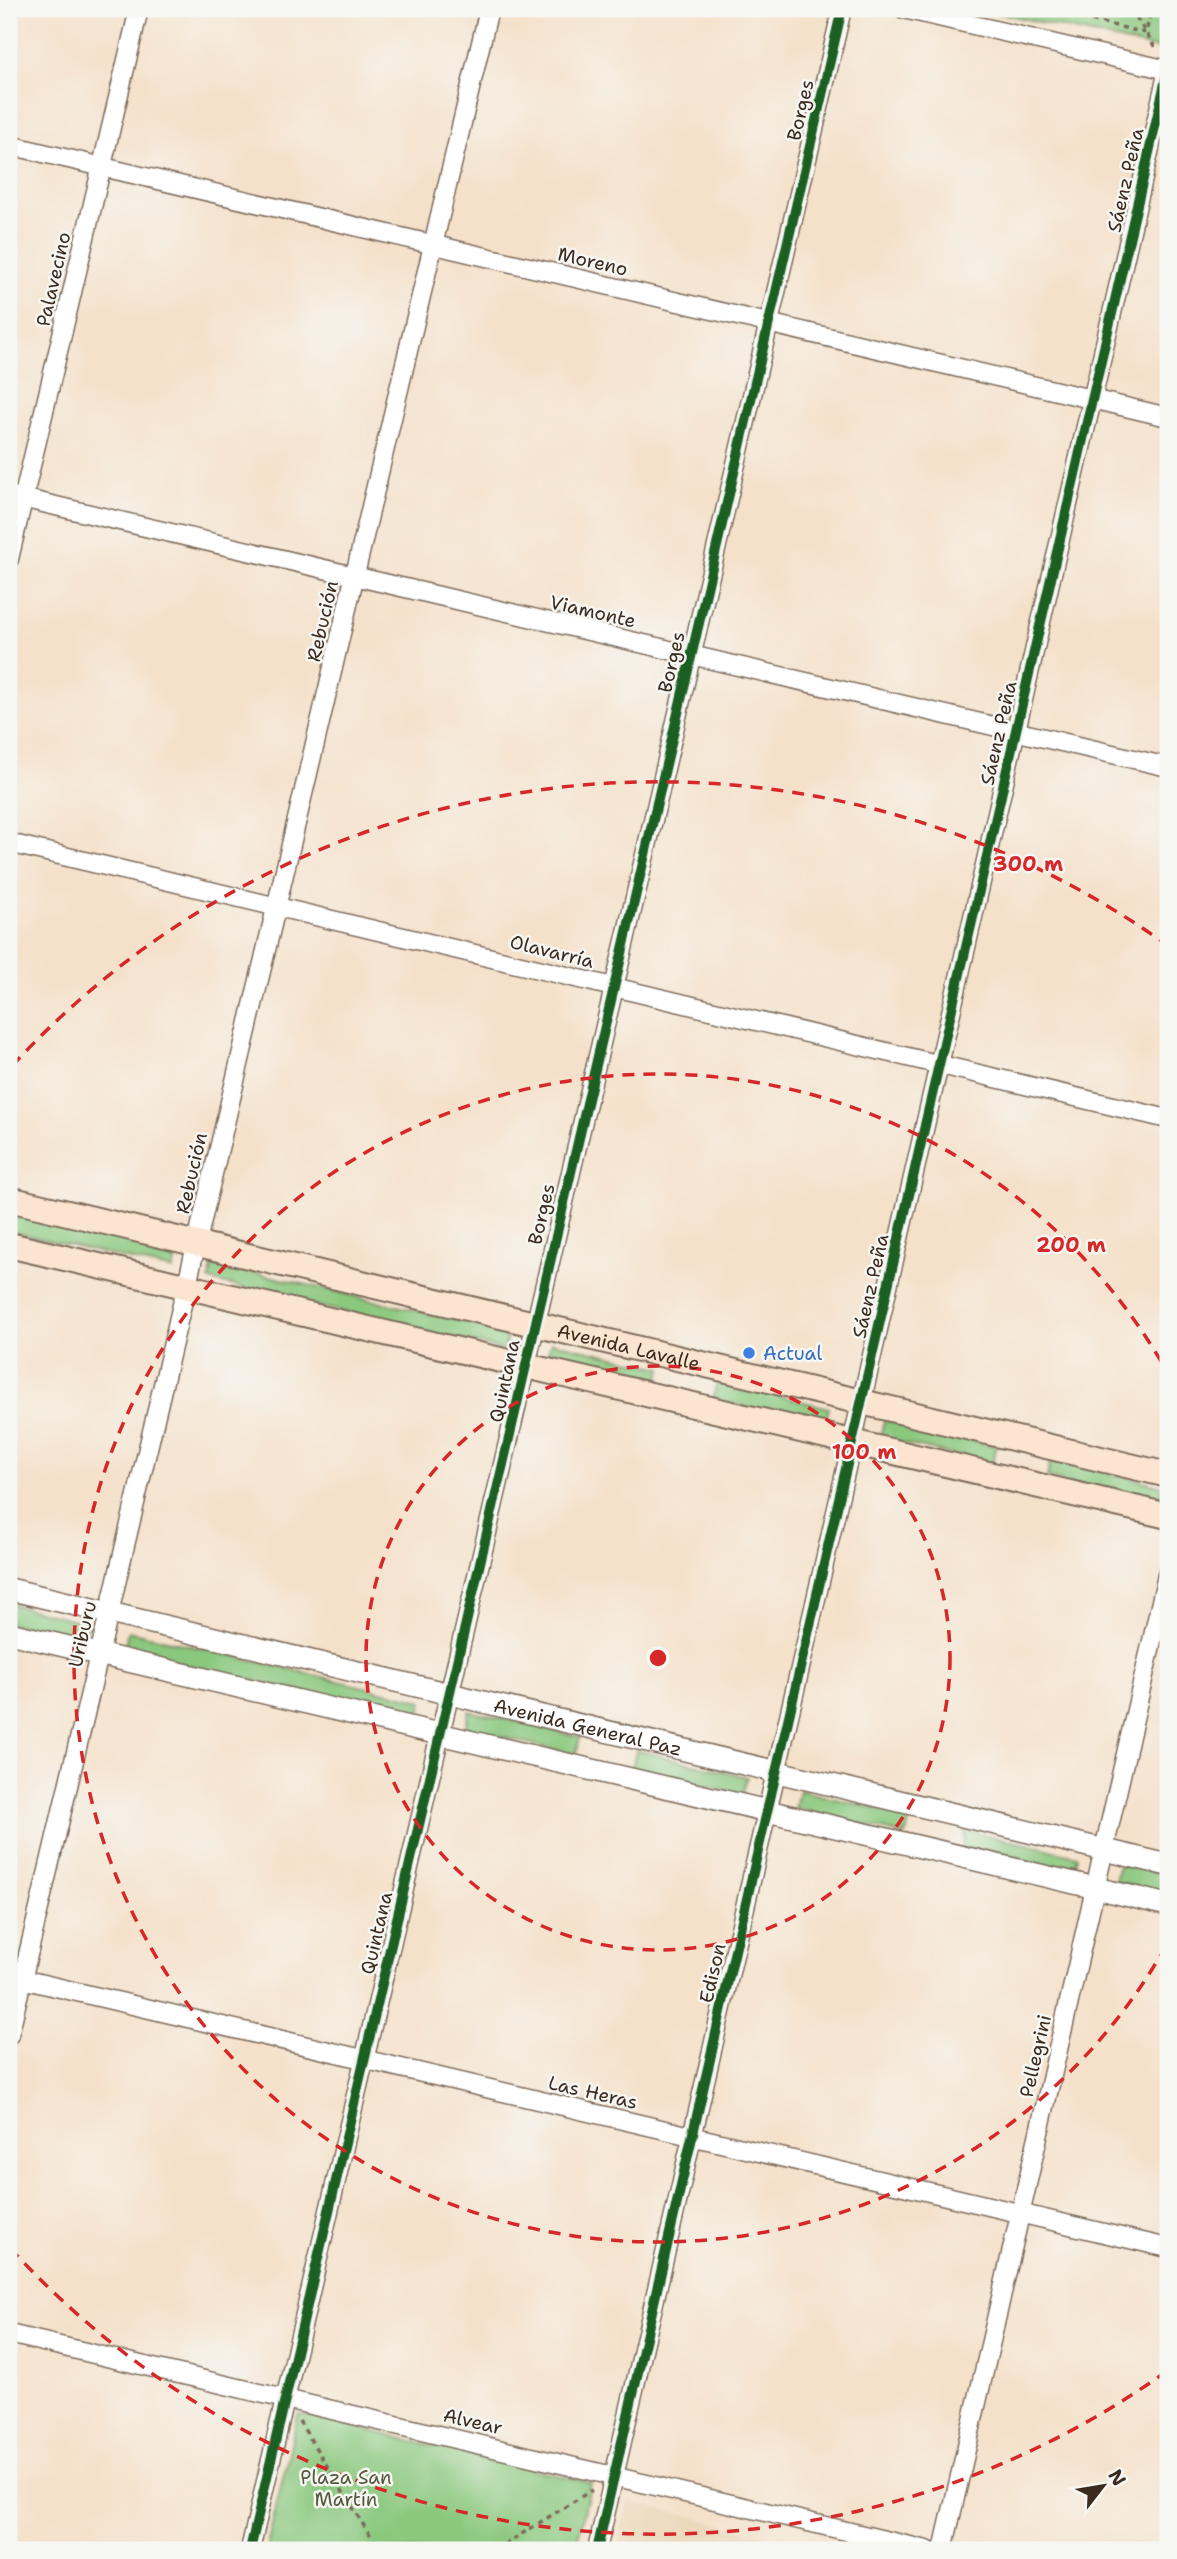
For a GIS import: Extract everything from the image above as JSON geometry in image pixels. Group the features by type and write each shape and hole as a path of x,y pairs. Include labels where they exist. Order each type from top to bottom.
{"main road":[{"name":"Avenida Lavalle","path":"9,1199 1168,1475"},
{"path":"9,1245 1168,1516"}],"street":[{"name":"Palavecino","path":"9,559 16,496 102,167 139,9"},
{"name":"Rebución","path":"196,1243 489,9"},
{"name":"Borges","path":"534,1324 842,9"},
{"path":"904,9 1168,70"},
{"name":"Sáenz Peña","path":"861,1404 1168,70"},
{"name":"Moreno","path":"9,145 1168,417"},
{"name":"Viamonte","path":"16,496 1168,767"},
{"name":"Olavarría","path":"9,843 1168,1119"},
{"name":"Uriburu","path":"9,2035 15,1978 99,1654 196,1243"},
{"name":"Quintana","path":"250,2550 527,1366 534,1324"},
{"name":"Edison","path":"597,2550 861,1404"},
{"name":"Pellegrini","path":"943,2550 1168,1571"},
{"name":"Avenida General Paz","path":"9,1588 449,1696 1168,1865"},
{"name":"Avenida General Paz","path":"9,1633 1168,1905"},
{"name":"Las Heras","path":"15,1978 1168,2248"},
{"name":"Alvear","path":"9,2334 928,2550"}],"path":[{"path":"1043,9 1146,33"},
{"path":"1131,9 1168,70"},
{"path":"1146,33 1152,9"},
{"path":"285,2399 379,2550"},
{"path":"496,2550 614,2476"}],"shaded area":[{"path":"628,2501 762,2534 758,2550 616,2550"}],"green space":[{"path":"980,9 1168,9 1163,50"},
{"path":"9,1212 177,1252 173,1270 9,1231"},
{"path":"213,1263 508,1332 504,1350 209,1280"},
{"path":"551,1342 662,1368 658,1387 546,1360"},
{"path":"717,1381 829,1408 824,1426 713,1399"},
{"path":"884,1420 996,1446 992,1464 880,1438"},
{"path":"1051,1459 1163,1486 1158,1504 1047,1477"},
{"path":"9,1604 88,1623 84,1641 9,1623"},
{"path":"128,1631 423,1701 419,1719 124,1650"},
{"path":"469,1711 580,1737 576,1755 465,1728"},
{"path":"636,1750 747,1777 743,1794 632,1768"},
{"path":"799,1790 910,1817 906,1835 795,1808"},
{"path":"966,1830 1077,1856 1073,1874 962,1848"},
{"path":"1119,1864 1168,1875 1168,1894 1115,1882"},
{"name":"Plaza San Martín","path":"298,2414 591,2483 575,2550 266,2550"}],"cycle path":[{"path":"250,2550 842,9"},
{"path":"597,2550 1168,70"}],"place":[{"name":"Actual","path":"749,1353"}]}
